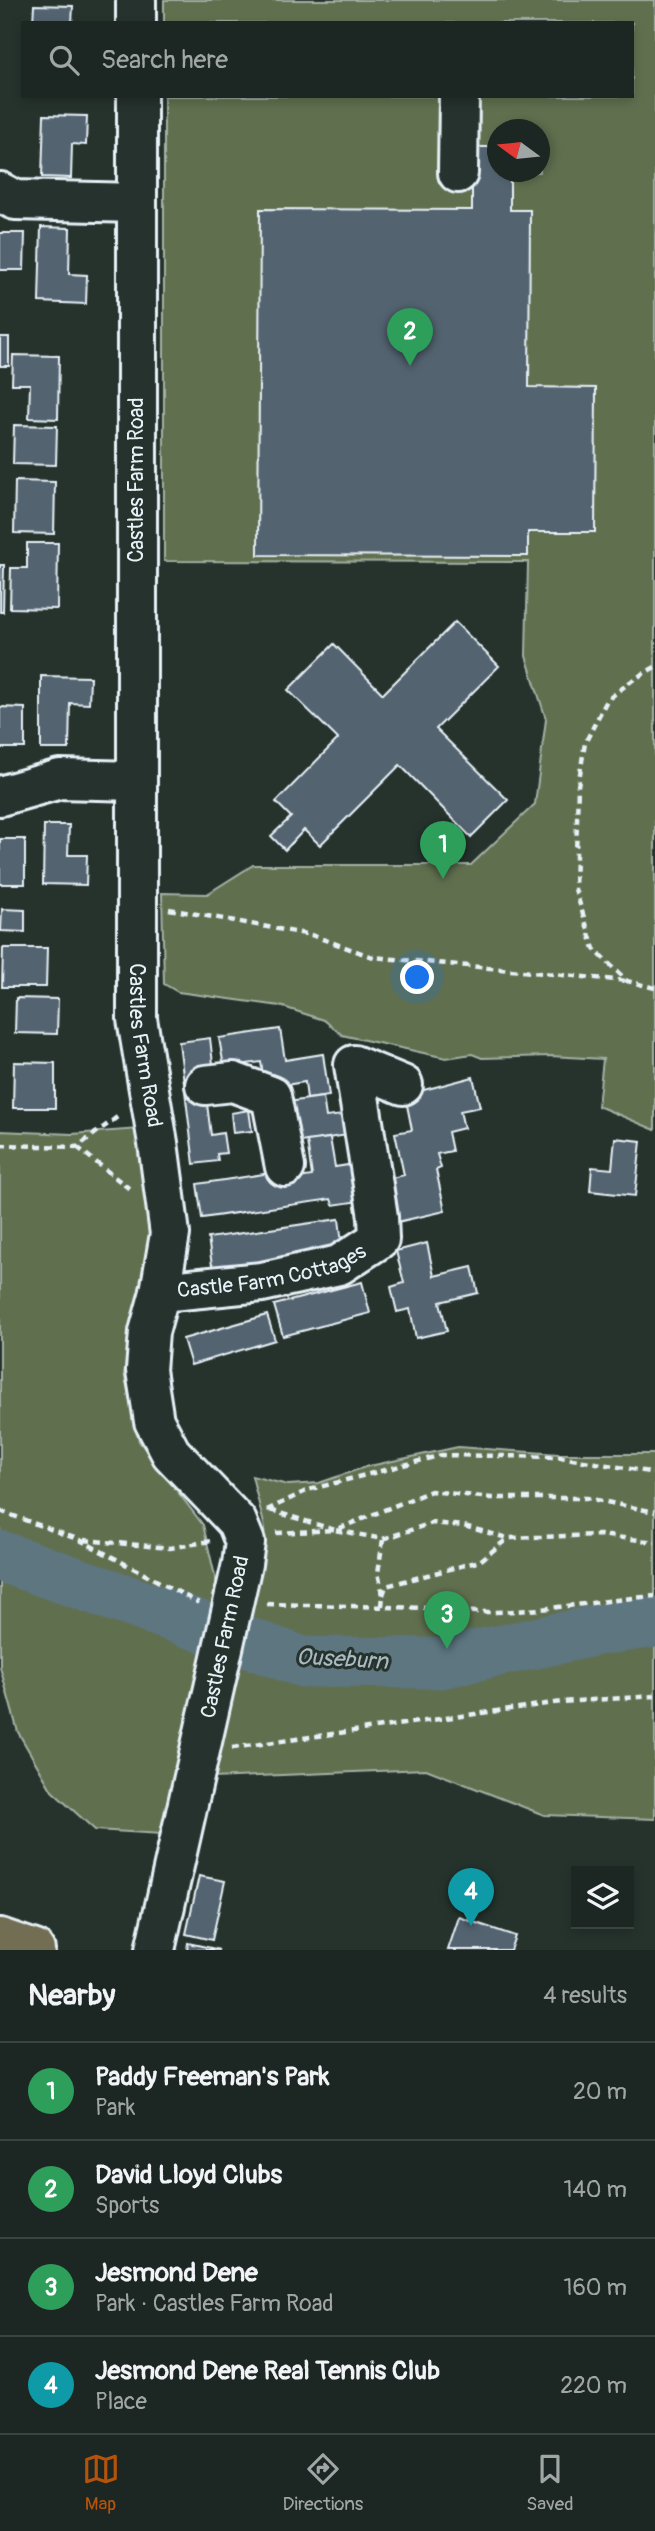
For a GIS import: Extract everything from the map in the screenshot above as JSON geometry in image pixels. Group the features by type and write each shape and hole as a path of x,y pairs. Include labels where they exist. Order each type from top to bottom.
{"main road":[{"path":"0,1938 35,1950"}],"street":[{"path":"136,0 136,21"},
{"name":"Castles Farm Road","path":"137,98 137,1019 179,1089 168,1221 170,1234 160,1292 149,1332 146,1370 154,1421 171,1453 237,1522 245,1542 231,1551 212,1699 155,1950"},
{"path":"458,173 459,98"},
{"path":"0,192 15,200 137,203"},
{"path":"0,796 60,779 135,781"},
{"name":"Castle Farm Cottages","path":"160,1292 262,1282 339,1265 379,1240 378,1217 354,1065 403,1085"},
{"path":"179,1089 233,1082 271,1096 285,1167"}],"path":[{"path":"627,981 594,949 575,889 578,786 585,743 607,701 634,679 655,667"},
{"path":"136,903 311,935 373,957 627,981 655,988"},
{"path":"0,1145 77,1147 179,1089"},
{"path":"77,1147 168,1221"},
{"path":"655,1473 560,1457 442,1455 308,1490 269,1509 335,1530 383,1539 432,1523 464,1526 507,1538 600,1535 655,1542"},
{"path":"272,1533 335,1530 431,1490 491,1498 587,1498 655,1512"},
{"path":"0,1511 80,1540 200,1603"},
{"path":"382,1606 386,1586 480,1561 507,1538"},
{"path":"383,1539 378,1573 383,1595"},
{"path":"80,1540 231,1551"},
{"path":"267,1604 429,1608 454,1612 517,1611 655,1596"},
{"path":"200,1753 561,1702 655,1696"}],"green space":[{"path":"164,0 655,0 655,1130 598,1106 603,1059 550,1056 482,1058 472,1054 446,1058 342,1035 324,1020 280,1006 178,992 164,984 162,893 207,894 253,865 471,865 535,804 546,719 526,656 528,562 164,561 164,98 634,98 634,21 164,21"},
{"path":"139,1129 150,1191 153,1258 124,1373 139,1441 203,1525 222,1606 162,1834 95,1830 52,1791 18,1732 0,1667 0,1131 72,1134"},
{"path":"458,1447 559,1454 655,1454 655,1819 544,1815 426,1769 213,1778 265,1528 252,1476 288,1485 319,1483 365,1467"}],"building":[{"path":"34,5 73,6 72,21 33,21"},
{"path":"44,115 87,116 86,145 72,144 71,178 42,177"},
{"path":"477,147 487,147 487,182 510,182 510,210 530,210 529,387 596,388 595,532 528,532 528,556 258,555 260,209 472,210 472,172 477,172"},
{"path":"41,227 70,228 69,274 87,275 86,304 39,302"},
{"path":"0,233 25,233 24,270 0,270"},
{"path":"0,337 9,337 9,366 0,366"},
{"path":"13,355 59,356 58,419 29,418 30,384 12,384"},
{"path":"14,425 57,426 56,465 13,464"},
{"path":"15,481 55,482 54,534 14,533"},
{"path":"27,543 58,543 57,609 10,608 11,568 27,568"},
{"path":"0,565 4,565 3,612 0,612"},
{"path":"455,622 499,666 436,729 508,800 471,837 400,765 320,845 304,830 285,850 271,836 291,817 276,802 338,739 288,690 334,644 383,694"},
{"path":"41,676 90,677 89,704 70,703 69,749 41,749"},
{"path":"0,707 25,708 25,748 0,748"},
{"path":"44,825 69,825 68,855 87,855 86,885 43,884"},
{"path":"0,839 25,839 25,884 0,884"},
{"path":"2,909 25,910 25,932 1,931"},
{"path":"3,948 47,948 46,987 2,987"},
{"path":"16,998 58,999 57,1034 15,1033"},
{"path":"280,1029 285,1060 323,1054 329,1096 307,1099 305,1082 265,1088 261,1062 224,1067 219,1038"},
{"path":"210,1038 213,1064 202,1065 211,1135 223,1133 226,1153 217,1154 218,1161 194,1164 179,1042"},
{"path":"14,1062 55,1063 55,1108 13,1108"},
{"path":"473,1077 480,1107 460,1111 464,1128 448,1132 452,1151 437,1154 441,1168 436,1170 445,1211 393,1223 383,1180 404,1175 395,1133 412,1130 405,1095"},
{"path":"323,1097 326,1117 352,1114 355,1134 300,1142 298,1126 284,1129 280,1103"},
{"path":"249,1110 252,1131 233,1133 231,1113"},
{"path":"330,1138 335,1167 361,1163 366,1200 333,1205 331,1199 202,1218 197,1184 277,1172 279,1181 312,1176 307,1141"},
{"path":"615,1138 641,1141 635,1196 590,1191 592,1167 612,1169"},
{"path":"339,1219 343,1252 213,1272 208,1238"},
{"path":"427,1243 434,1276 472,1267 478,1293 440,1302 447,1331 416,1338 410,1309 397,1312 391,1287 404,1283 396,1251"},
{"path":"362,1282 370,1313 283,1336 274,1305"},
{"path":"267,1315 275,1340 191,1365 183,1339"},
{"path":"199,1876 225,1881 212,1940 186,1934"},
{"path":"459,1917 515,1936 510,1950 448,1950"},
{"path":"188,1943 211,1948 219,1950 187,1950"}],"waterway":[{"name":"Ouseburn","path":"0,1556 303,1662 440,1663 598,1630 655,1622"}],"place":[{"name":"David Lloyd Clubs","path":"410,366"},
{"name":"Paddy Freeman's Park","path":"443,879"},
{"name":"Jesmond Dene","path":"447,1649"},
{"name":"Jesmond Dene Real Tennis Club","path":"471,1926"}]}
